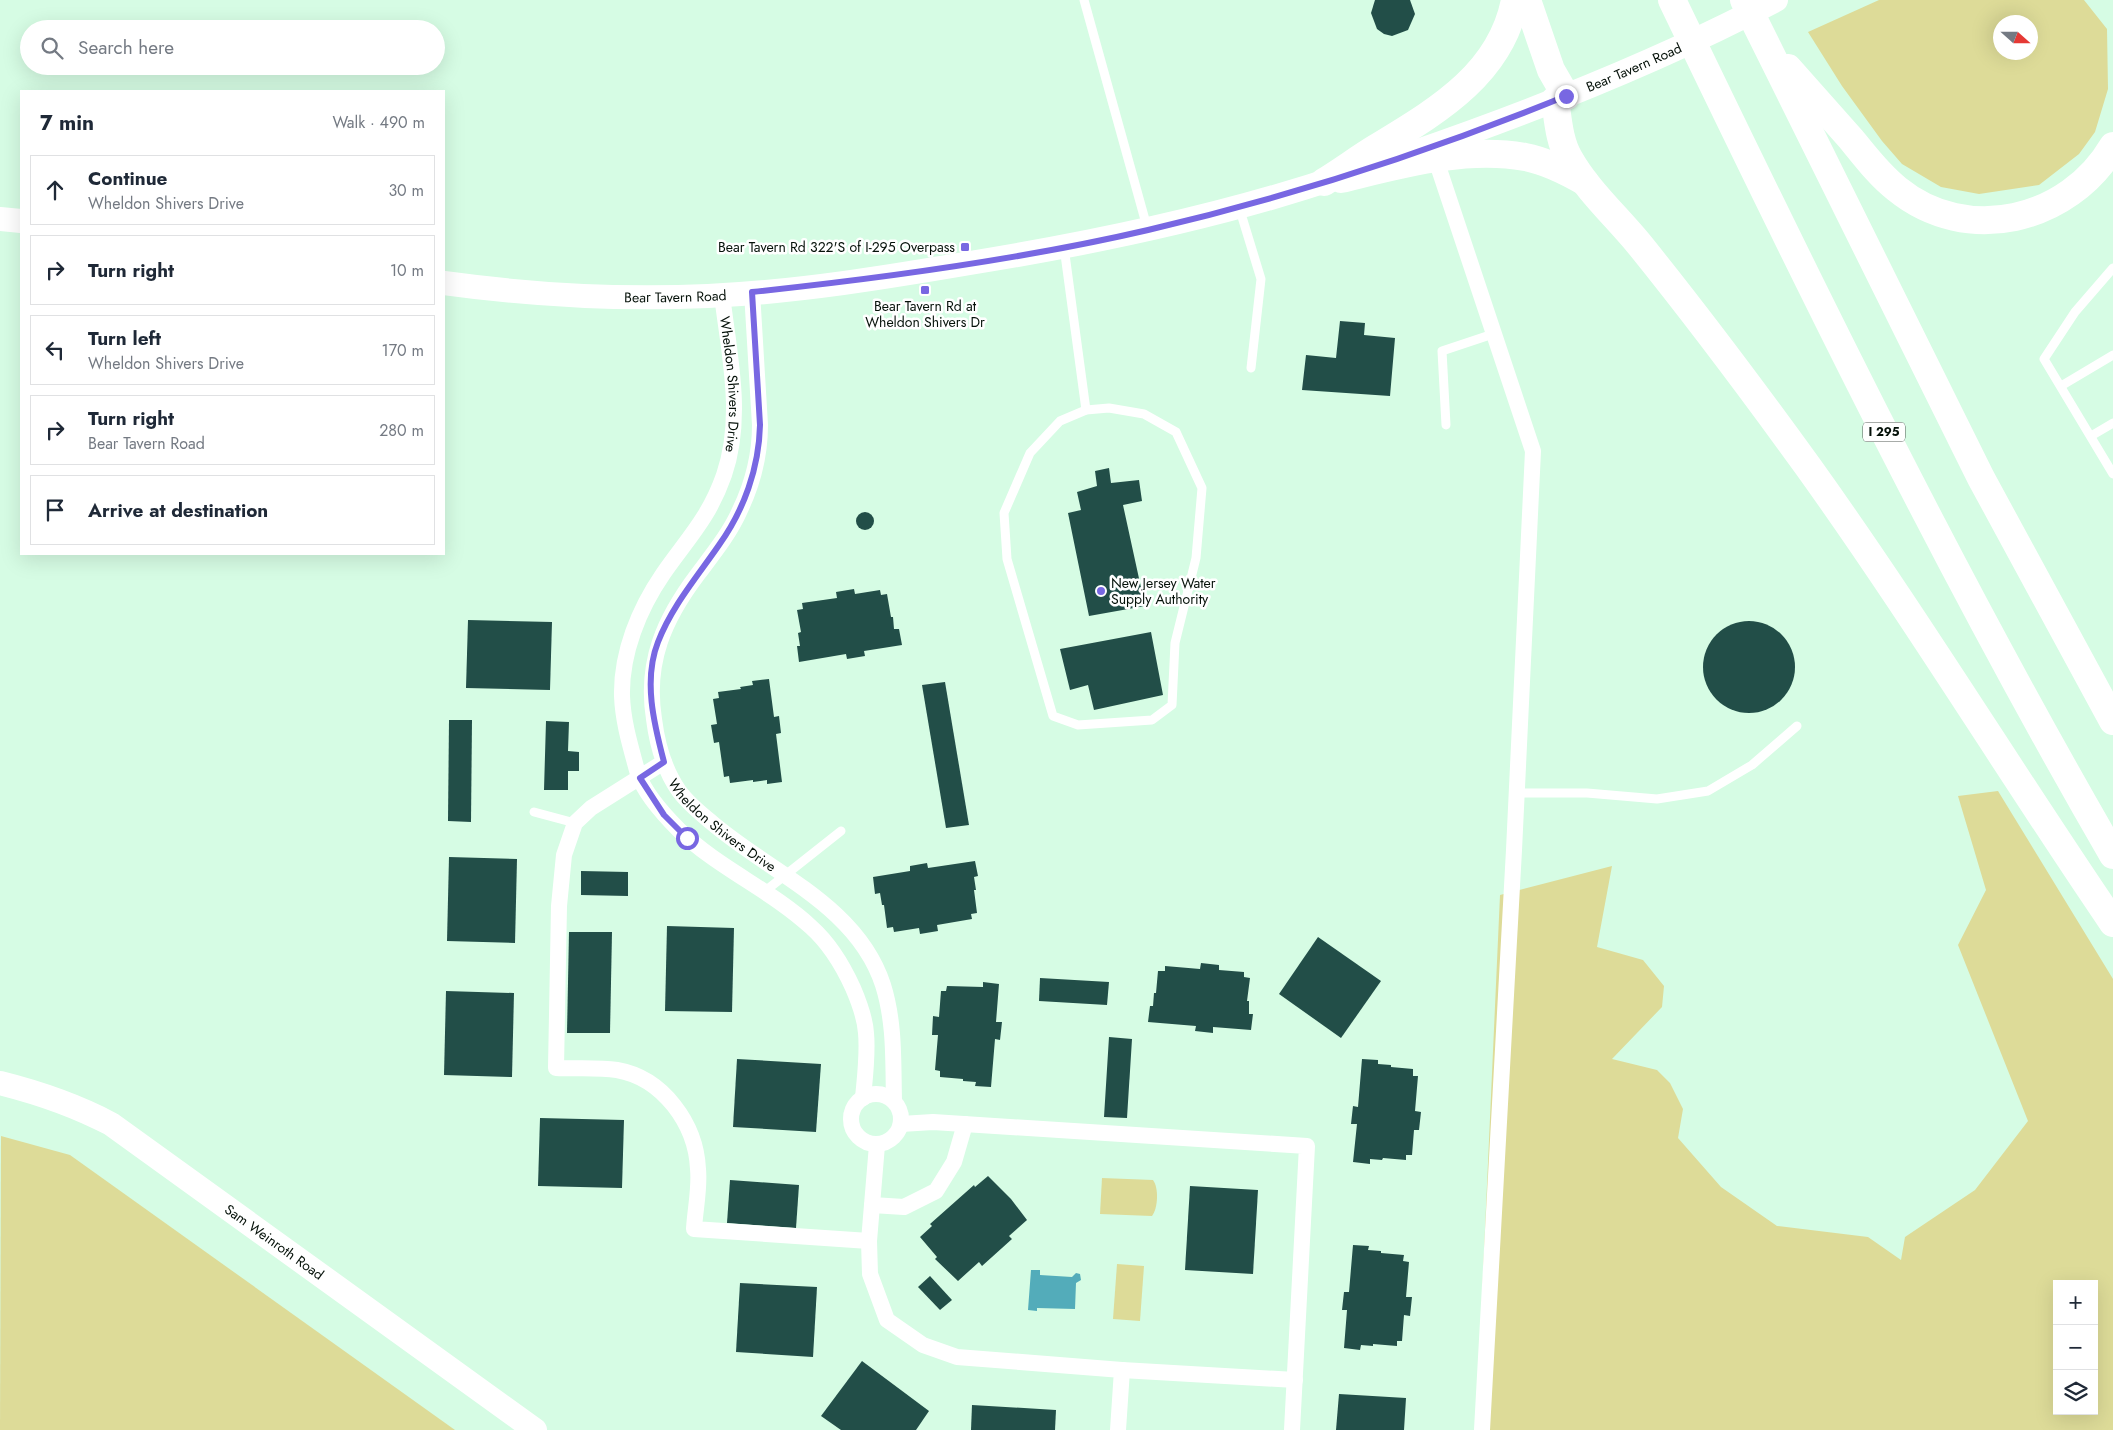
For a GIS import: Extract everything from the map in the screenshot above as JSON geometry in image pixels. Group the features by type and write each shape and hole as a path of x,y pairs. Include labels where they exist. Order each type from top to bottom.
{"highway":[{"path":"1324,182 1431,115 1465,88 1487,64 1497,48 1504,34 1515,0"},
{"path":"1527,0 1561,98 1565,149 1569,158 1587,184 1644,252 1808,468 1939,657 2064,851 2113,923"},
{"name":"I 295","path":"1672,0 1809,284 1905,474 1973,604 2113,855"},
{"path":"1744,0 1981,478 2113,721"},
{"path":"1764,42 1886,180 1910,198 1948,214 1975,220 2005,219 2023,216 2050,207 2084,183 2113,146"},
{"path":"1324,182 1434,153 1526,157 1568,172 1587,184"}],"street":[{"name":"Bear Tavern Road","path":"1434,153 1662,56 1776,0"},
{"path":"1434,153 1533,450 1517,794 1482,1430"},
{"name":"Bear Tavern Road","path":"445,283 566,296 638,298 752,292 913,273 1064,247 1148,230 1324,182"},
{"path":"0,218 20,222"},
{"name":"Wheldon Shivers Drive","path":"752,292 760,445 752,480 740,512 720,544 675,607 658,643 652,667 651,695 654,721 664,762 679,791 723,832 830,907 869,955 883,984 890,1015 893,1038 894,1101"},
{"name":"Wheldon Shivers Drive","path":"722,295 735,422 732,442 724,474 710,510 662,575 630,638 622,695 626,732 640,778 664,815 687,838 811,927 833,952 849,979 861,1007 866,1032 863,1098"},
{"path":"664,762 591,808 575,823 564,855 559,906 556,1068 618,1070 648,1082 670,1100 688,1125 697,1152 699,1170 694,1229 869,1241"},
{"name":"Sam Weinroth Road","path":"0,1083 51,1097 78,1107 112,1124 535,1430"},
{"path":"879,1094 894,1101 901,1116 901,1124 892,1139 877,1145 861,1140 852,1127 852,1110 863,1098 879,1094"},
{"path":"901,1124 933,1122 1307,1146 1292,1430"},
{"path":"872,1205 904,1207 936,1191 954,1162 965,1124"},
{"path":"877,1145 869,1241 870,1274 887,1320 924,1345 958,1357 1122,1370 1295,1380"},
{"path":"1118,1430 1122,1370"}],"lane":[{"path":"1084,0 1148,230"},
{"path":"1239,206 1261,279 1251,368"},
{"path":"1064,247 1086,410"},
{"path":"2113,268 2075,312 2044,359 2113,474"},
{"path":"1446,425 1442,351 1493,334"},
{"path":"2061,386 2113,355"},
{"path":"1109,408 1144,414 1176,432 1202,488 1196,558 1175,643 1172,705 1152,720 1078,725 1053,716 1007,559 1004,513 1030,454 1060,421 1086,410 1109,408"},
{"path":"2091,436 2113,423"},
{"path":"1517,794 1587,793 1657,799 1708,791 1752,765 1797,726"},
{"path":"534,812 575,823"},
{"path":"764,892 841,831"}],"shaded area":[{"path":"1879,0 2084,0 2107,29 2108,89 2095,132 2079,154 2039,185 1979,194 1941,187 1902,164 1882,141 1842,86 1808,32"},
{"path":"1998,791 2113,979 2113,1430 1476,1430 1500,895 1612,866 1597,947 1643,960 1664,986 1662,1007 1612,1059 1657,1070 1670,1083 1683,1109 1678,1138 1721,1187 1777,1226 1868,1237 1901,1260 1905,1237 1975,1190 2028,1121 1958,945 1986,890 1958,796"},
{"path":"1,1136 70,1155 455,1430 0,1430"},
{"path":"1102,1178 1153,1180 1157,1198 1156,1208 1152,1216 1100,1214"},
{"path":"1117,1264 1144,1266 1140,1321 1113,1319"}],"water":[{"path":"1031,1270 1040,1270 1040,1275 1072,1277 1076,1273 1080,1274 1081,1280 1076,1283 1075,1309 1037,1308 1037,1311 1028,1310"}],"building":[{"path":"1375,0 1410,0 1415,14 1408,30 1392,36 1384,34 1377,29 1371,13"},
{"path":"1340,321 1365,323 1364,335 1395,338 1390,396 1302,390 1306,355 1336,358"},
{"path":"1109,468 1111,483 1139,480 1142,501 1123,505 1145,606 1089,616 1068,513 1081,510 1077,492 1097,486 1095,471"},
{"path":"865,512 871,515 874,521 871,527 865,530 859,527 856,521 859,515"},
{"path":"854,589 855,594 880,590 881,595 887,594 894,629 899,629 902,645 864,651 865,656 847,659 846,654 799,662 797,646 800,646 798,633 801,632 797,610 803,609 802,603 837,598 836,592"},
{"path":"468,620 552,622 550,690 466,688"},
{"path":"1749,621 1766,625 1781,635 1791,650 1795,667 1791,684 1781,699 1766,709 1749,713 1732,709 1717,699 1707,684 1703,667 1707,650 1717,635 1732,625"},
{"path":"1151,632 1163,695 1094,710 1088,685 1070,690 1060,649"},
{"path":"769,679 774,717 779,716 781,733 776,734 782,782 767,784 767,780 753,782 753,780 730,783 729,776 724,777 719,742 714,743 711,725 717,724 713,699 719,698 718,692 741,689 740,687 753,685 752,681"},
{"path":"945,682 969,825 946,828 922,685"},
{"path":"449,720 472,720 471,822 448,821"},
{"path":"546,721 569,722 568,751 579,752 579,771 568,771 568,790 544,790"},
{"path":"449,857 517,859 515,943 447,941"},
{"path":"975,861 978,876 974,877 977,913 971,914 972,919 937,925 938,931 920,934 919,928 894,932 893,927 887,928 884,905 882,905 880,893 875,894 873,877 910,871 910,866 927,863 928,868"},
{"path":"581,871 628,872 628,896 581,895"},
{"path":"667,926 734,928 732,1012 665,1011"},
{"path":"569,932 612,932 610,1033 567,1033"},
{"path":"1318,937 1381,981 1341,1038 1279,994"},
{"path":"1201,963 1219,965 1219,970 1244,972 1244,977 1250,978 1247,1001 1249,1001 1249,1014 1253,1014 1251,1030 1213,1027 1213,1033 1195,1031 1196,1026 1148,1022 1150,1006 1153,1006 1154,993 1156,993 1158,971 1165,971 1165,966 1200,969"},
{"path":"1040,978 1109,982 1107,1005 1039,1001"},
{"path":"983,982 999,984 996,1022 1002,1022 1000,1040 995,1039 991,1087 975,1086 976,1082 963,1081 963,1079 940,1077 940,1071 935,1070 938,1035 932,1035 933,1016 939,1017 941,991 946,991 947,986 983,987"},
{"path":"446,991 514,993 512,1077 444,1075"},
{"path":"1109,1037 1132,1039 1127,1118 1104,1117"},
{"path":"737,1059 821,1064 816,1132 733,1127"},
{"path":"1362,1059 1378,1060 1378,1064 1391,1065 1391,1067 1413,1069 1413,1076 1418,1076 1415,1111 1421,1112 1419,1130 1414,1130 1412,1155 1406,1155 1406,1160 1383,1158 1382,1160 1370,1159 1370,1164 1353,1162 1357,1124 1351,1124 1353,1106 1358,1107"},
{"path":"540,1118 624,1120 622,1188 538,1186"},
{"path":"988,1176 1011,1199 1027,1220 1009,1236 1012,1239 982,1266 979,1262 958,1281 935,1259 937,1257 920,1237 932,1226 930,1224 974,1185 975,1187"},
{"path":"730,1180 799,1185 796,1228 727,1223"},
{"path":"1190,1186 1258,1190 1253,1274 1185,1270"},
{"path":"1353,1245 1369,1246 1368,1250 1381,1251 1381,1253 1404,1255 1403,1261 1409,1262 1406,1297 1412,1297 1410,1316 1404,1315 1402,1341 1397,1341 1397,1346 1373,1344 1373,1346 1361,1345 1360,1350 1344,1348 1347,1310 1342,1310 1344,1292 1349,1292"},
{"path":"930,1276 952,1300 940,1310 918,1287"},
{"path":"740,1283 817,1287 813,1357 736,1352"},
{"path":"862,1361 929,1411 916,1430 841,1430 821,1416"},
{"path":"1339,1394 1406,1398 1404,1430 1336,1430"},
{"path":"972,1405 1056,1410 1055,1430 971,1430"}],"place":[{"name":"Bear Tavern Rd 322'S of I-295 Overpass","path":"965,247"},
{"name":"Bear Tavern Rd at Wheldon Shivers Dr","path":"925,290"},
{"name":"New Jersey Water Supply Authority","path":"1101,591"}],"route":[{"path":"687,838 664,815 640,778 664,762 654,721 651,695 652,667 658,643 675,607 720,544 740,512 752,480 760,445 752,292 913,273 1031,254 1148,230 1231,209 1324,182 1460,137 1566,96"}]}
